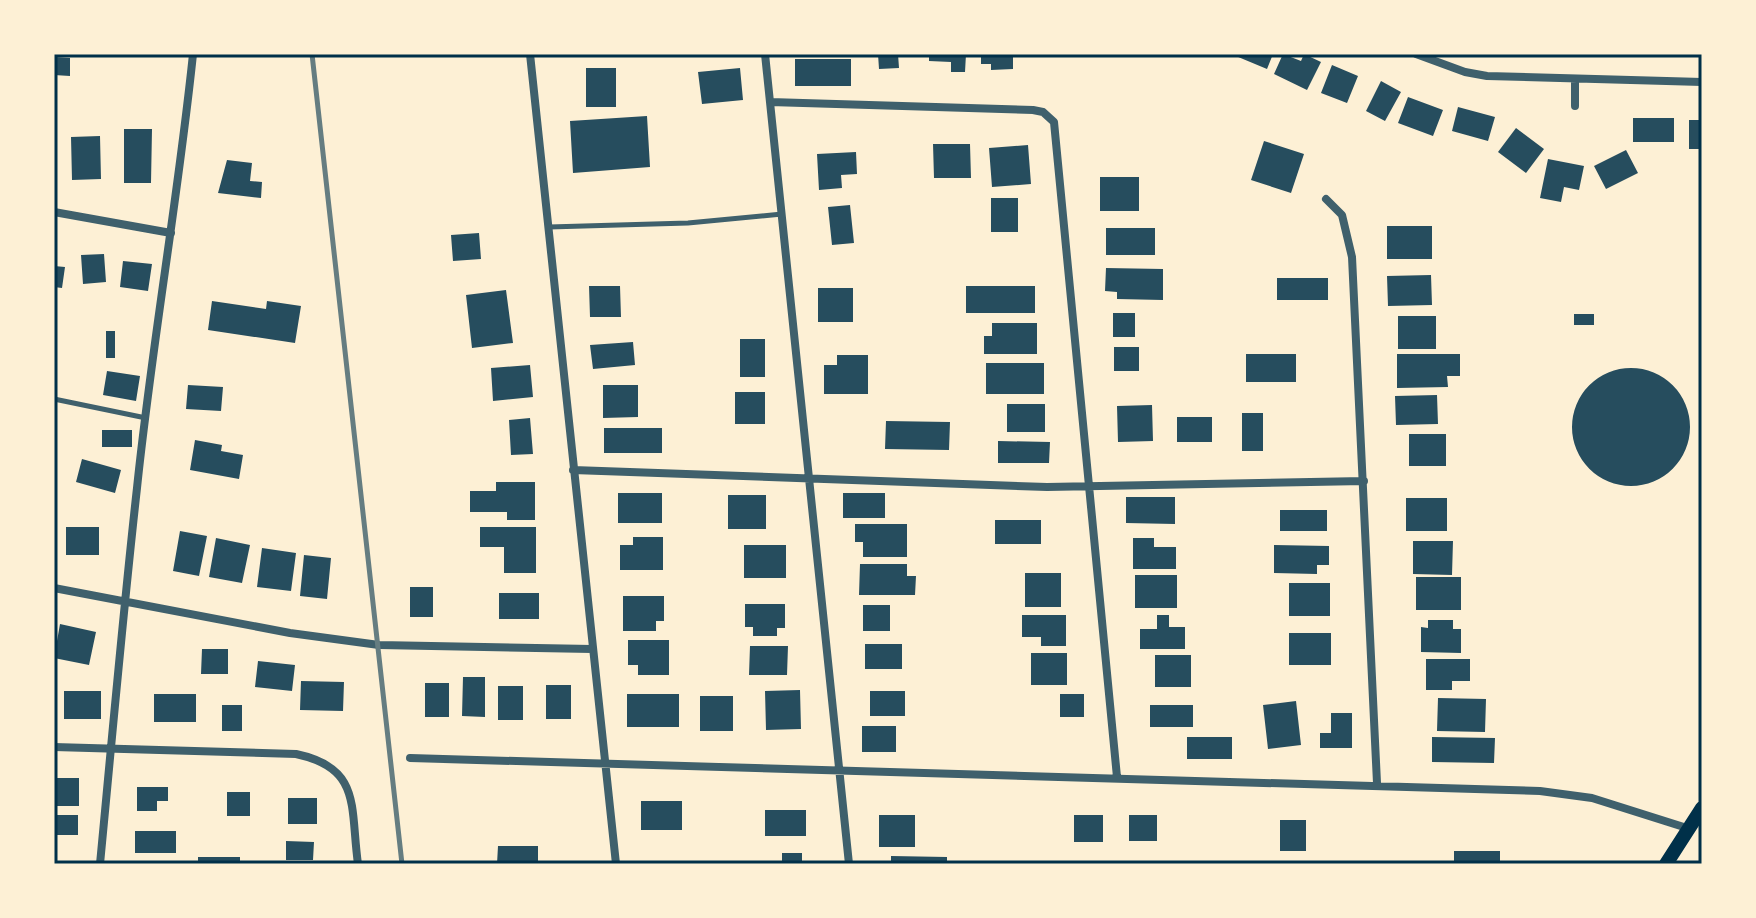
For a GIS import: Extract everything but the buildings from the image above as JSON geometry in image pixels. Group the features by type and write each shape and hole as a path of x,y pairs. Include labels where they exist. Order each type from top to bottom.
{"main road":[{"path":"1666,864 1702,808"}],"street":[{"path":"100,864 124,601 193,54"},
{"path":"530,54 616,864"},
{"path":"765,54 849,864"},
{"path":"1416,54 1465,72 1487,76 1702,82"},
{"path":"1575,79 1575,106"},
{"path":"770,102 1033,110 1050,116 1056,133 1117,777"},
{"path":"1326,199 1342,215 1352,257 1377,783"},
{"path":"54,212 171,233"},
{"path":"573,470 809,476 1047,487 1089,483 1364,481"},
{"path":"54,588 290,633 379,645 592,649"},
{"path":"54,747 296,754 325,760 344,781 358,864"},
{"path":"410,758 1377,783 1540,791 1592,798 1687,828"}],"lane":[{"path":"548,227 598,223 699,223 782,214"},
{"path":"54,399 146,418"}],"railway":[{"path":"312,54 402,864"}]}
